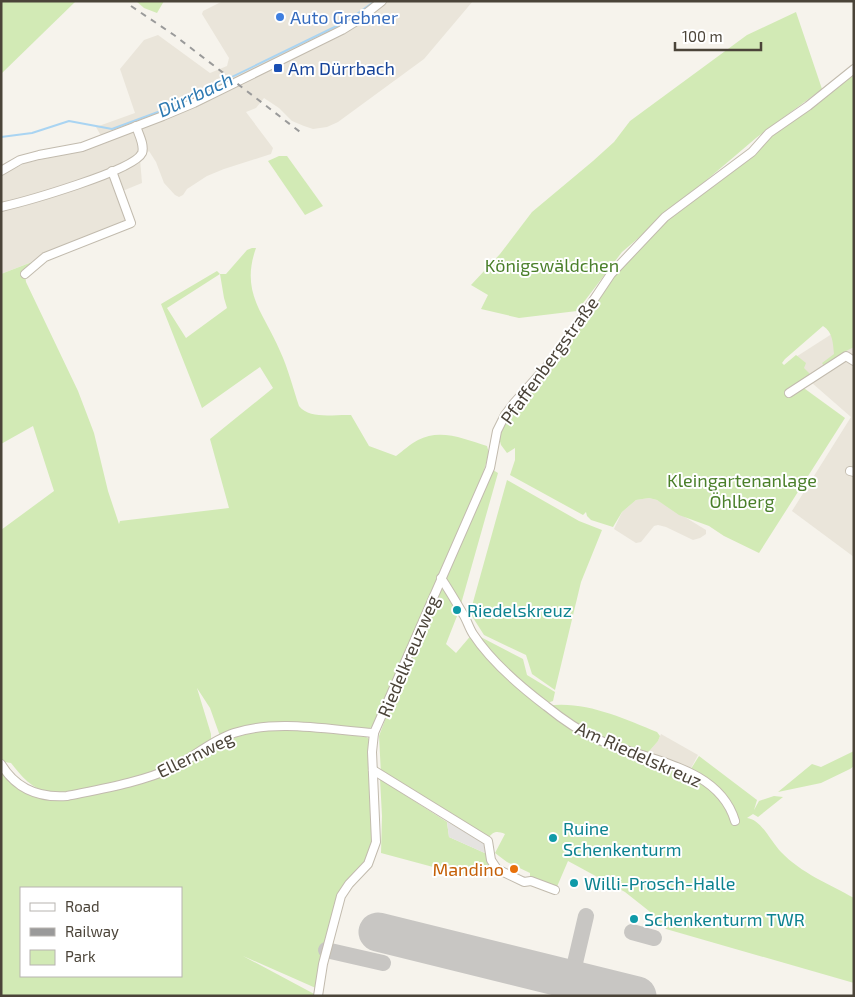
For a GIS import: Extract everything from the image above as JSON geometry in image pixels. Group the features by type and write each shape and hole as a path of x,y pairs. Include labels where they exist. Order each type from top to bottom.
{"street":[{"path":"1,171 20,160 82,147 194,103 342,30 382,1"},
{"name":"Pfaffenbergstraße","path":"441,578 490,468 497,431 505,416 514,403 556,356 611,274 665,217 752,152 769,133 808,106 854,69"},
{"path":"1,207 38,198 112,171 136,158 142,153 143,147 136,126"},
{"path":"25,274 45,257 131,223 112,171"},
{"path":"789,393 846,356 854,361"},
{"name":"Riedelkreuzweg","path":"373,770 374,733 441,578"},
{"name":"Am Riedelskreuz","path":"441,578 473,633 485,649 545,706 573,726 596,739 690,772 711,786 724,798 731,808 735,821"},
{"name":"Ellernweg","path":"1,764 16,783 31,792 54,797 67,796 156,774 190,758 201,749 232,733 253,728 276,726 374,733"},
{"path":"373,770 488,842 491,860 497,869 524,882 531,881 555,890"},
{"path":"318,996 334,917 349,884 368,864 376,842 373,770"}],"shaded area":[{"path":"223,1 473,1 424,59 338,122 327,127 313,129 292,121 279,108 264,98 256,108 246,112 273,148 271,154 207,176 187,189 179,197 164,183 156,162 149,151 140,159 142,183 120,192 131,223 1,274 1,175 26,163 79,151 104,141 96,127 135,113 120,69 144,40 158,35 210,73 227,66 229,58 202,14 203,11"},
{"path":"838,330 854,332 854,557 792,511 851,417 788,362"},
{"path":"649,498 657,500 706,530 706,534 693,540 658,525 654,526 641,542 636,543 614,529 622,512 636,500"},
{"path":"661,734 698,755 689,772 645,756 658,741"},
{"path":"447,822 486,843 487,854 449,837"}],"green space":[{"path":"1,1 76,1 1,74"},
{"path":"136,1 164,1 157,13 144,8"},
{"name":"Königswäldchen","path":"796,12 822,89 756,138 622,252 577,311 519,318 481,309 488,295 471,285 500,254 532,212 614,142 630,121 747,35"},
{"name":"Kleingartenanlage Öhlberg","path":"854,69 854,347 844,352 826,369 822,363 834,354 831,335 823,326 782,363 784,365 796,355 806,363 804,368 813,377 801,386 845,418 759,553 724,536 709,526 679,515 657,500 649,498 636,500 622,512 613,527 591,520 586,512 583,515 510,475 515,460 515,448 507,453 501,445 497,431 505,415 556,356 611,274 665,217 752,152 769,133"},
{"path":"279,156 287,156 323,206 305,215 268,161"},
{"path":"256,248 252,264 252,290 261,314 283,358 299,406 304,410 316,415 351,415 369,446 396,456 418,440 435,435 452,436 487,446 489,453 482,477 437,578 376,724 370,728 363,729 291,723 274,724 238,730 220,736 210,708 197,688 211,734 211,740 182,759 162,768 130,779 75,792 50,793 32,785 11,763 4,762 15,777 29,789 45,797 64,800 169,773 226,740 254,732 279,728 366,737 371,740 374,846 368,864 341,896 318,989 243,956 318,996 1,996 1,530 54,491 33,426 1,444 1,274 45,257 25,274 26,282 78,391 94,433 108,491 119,524 120,521 229,508 210,439 273,388 260,367 202,408 161,304 217,271 220,274 226,274 247,250","holes":["220,274 227,308 186,338 167,308"]},
{"path":"493,470 498,473 459,611 446,644 456,653 473,633 523,659 527,675 555,692 553,701 547,703 546,706 560,705 589,708 617,716 657,732 660,736 658,741 645,756 689,772 699,756 757,800 754,810 759,801 774,796 783,797 758,817 753,814 747,818 757,822 781,852 797,866 854,898 854,983 666,929 649,911 625,892 568,861 556,889 530,877 530,873 507,862 495,853 505,834 496,832 488,838 381,774 379,736 391,704"},
{"path":"507,480 579,521 602,530 581,582 555,690 532,674 526,655 484,635 470,613"},
{"path":"854,751 854,766 850,769 821,783 778,792 812,764 821,767"},
{"path":"380,779 447,822 449,837 487,854 490,865 474,878 381,853"}],"waterway":[{"name":"Dürrbach","path":"1,137 32,133 69,121 112,129 166,109 347,21 375,1"}],"taxiway":[{"path":"571,980 586,916"},
{"path":"632,932 654,938"},
{"path":"401,948 403,938"},
{"path":"326,950 383,963"}],"runway":[{"path":"378,932 637,996"}],"railway":[{"path":"131,6 174,35 304,135"}],"place":[{"name":"Auto Grebner","path":"280,17"},
{"name":"Am Dürrbach","path":"278,68"},
{"name":"Riedelskreuz","path":"457,610"},
{"name":"Ruine Schenkenturm","path":"553,838"},
{"name":"Mandino","path":"514,869"},
{"name":"Willi-Prosch-Halle","path":"574,883"},
{"name":"Schenkenturm TWR","path":"634,919"}]}
